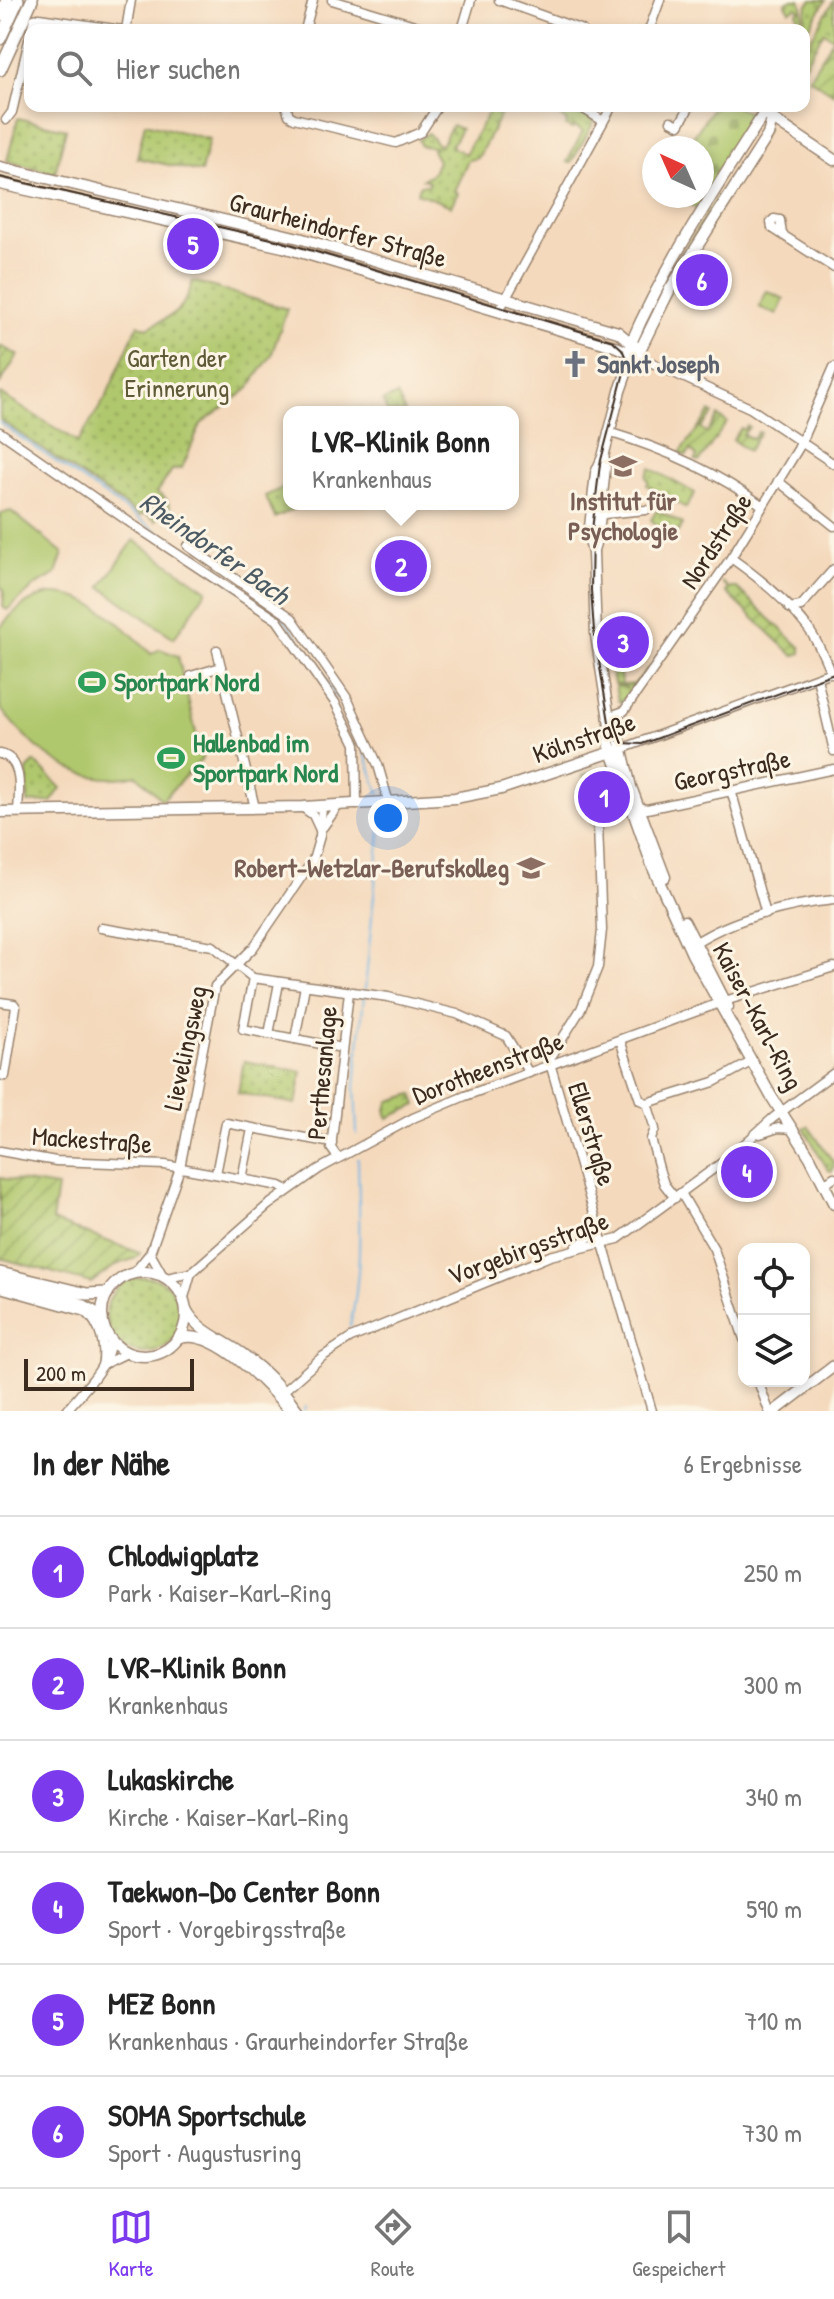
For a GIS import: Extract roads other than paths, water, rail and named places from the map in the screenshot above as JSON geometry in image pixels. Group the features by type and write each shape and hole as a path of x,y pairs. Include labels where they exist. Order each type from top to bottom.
{"highway":[{"path":"0,15 7,0"},
{"path":"0,39 18,0"},
{"path":"2,65 32,0"},
{"path":"0,1273 87,1294 107,1293"},
{"path":"0,1285 16,1285 83,1306 102,1319"}],"main road":[{"path":"768,116 834,160"},
{"path":"768,116 768,135"},
{"path":"635,349 639,324 694,225 768,116"},
{"path":"635,349 768,135 774,129 785,127"},
{"name":"Graurheindorfer Straße","path":"0,167 299,238 491,294 501,307 600,343 635,349"},
{"name":"Graurheindorfer Straße","path":"0,184 283,247 501,307 618,332 635,349"},
{"path":"618,332 639,324"},
{"path":"600,343 611,349 627,368"},
{"name":"Kaiser-Karl-Ring","path":"593,553 589,536 596,473 635,349"},
{"name":"Kaiser-Karl-Ring","path":"603,457 605,467 593,553 594,619 617,756 673,915 777,1094 783,1111"},
{"path":"609,722 588,761 601,763 617,756"},
{"name":"Kaiser-Karl-Ring","path":"617,756 661,868 722,1003 751,1062 783,1111"},
{"name":"Kölnstraße","path":"0,812 389,803 473,795 588,761 617,756"},
{"path":"783,1111 834,1204"},
{"path":"290,1411 281,1394 274,1380 222,1339 196,1325 180,1292 165,1277 134,1273 123,1278 107,1293 102,1319 111,1340 127,1353 149,1356 160,1353 177,1339 187,1336 203,1338 241,1362 281,1394 298,1411"},
{"path":"177,1339 184,1304"},
{"path":"775,1411 834,1366"}],"street":[{"path":"125,24 131,0"},
{"path":"307,24 313,0"},
{"path":"332,0 411,24"},
{"path":"464,24 471,0"},
{"path":"499,0 522,3 569,24"},
{"path":"651,24 660,0"},
{"path":"33,24 34,19 39,18 82,24"},
{"path":"6,120 12,112 24,62"},
{"path":"288,112 294,118 396,143 421,132 434,112"},
{"path":"589,112 603,121"},
{"path":"501,307 608,112"},
{"path":"671,121 679,125 687,112"},
{"path":"762,112 768,116"},
{"path":"782,234 834,268"},
{"path":"491,294 513,285"},
{"name":"Graurheindorfer Straße","path":"635,349 653,362 750,408 834,464"},
{"name":"Nordstraße","path":"609,722 633,701 731,558 801,442 834,367"},
{"path":"0,432 277,620 328,692 356,744 357,805"},
{"path":"608,432 667,451 714,473 763,506"},
{"path":"778,481 834,526"},
{"path":"599,518 604,514 646,510"},
{"path":"188,546 292,618 347,698 378,765 389,803"},
{"path":"731,558 749,571 809,629 832,672"},
{"path":"789,608 801,606 834,569"},
{"path":"217,650 255,808"},
{"path":"191,676 221,667"},
{"name":"Kölnstraße","path":"617,756 635,744 832,672"},
{"path":"817,678 834,751"},
{"path":"617,756 629,754 635,744"},
{"path":"0,754 11,758 17,767 18,811"},
{"name":"Georgstraße","path":"638,807 647,809 834,769"},
{"path":"731,790 766,914"},
{"name":"Lievelingsweg","path":"134,1273 150,1253 180,1168 215,986 253,948 313,860 321,831 322,806"},
{"path":"302,807 313,815 321,831 338,806"},
{"name":"Ellerstraße","path":"598,825 602,930 598,967 581,1009 550,1057 550,1066 652,1411"},
{"path":"695,943 722,929 766,914 834,900"},
{"path":"101,928 213,946 253,978 440,1008 495,1030 511,1042 529,1073"},
{"name":"Dorotheenstraße","path":"191,1273 288,1190 338,1158 429,1111 722,1003 834,967"},
{"path":"253,978 243,1029 342,1048"},
{"path":"269,1034 279,983"},
{"path":"295,1039 305,986"},
{"name":"Perthesanlage","path":"338,1158 331,1148 342,1048 354,992"},
{"path":"0,1002 16,1007 5,1076 0,1075"},
{"path":"620,1040 640,1100 647,1103 714,1082 751,1062"},
{"name":"Vorgebirgsstraße","path":"281,1394 322,1357 351,1338 550,1256 618,1239 678,1196 834,1073"},
{"path":"647,1103 655,1129 651,1139 664,1184 678,1196 714,1249 738,1321"},
{"path":"216,1174 226,1123 332,1143"},
{"path":"752,1137 778,1128 794,1130"},
{"path":"242,1179 252,1129"},
{"name":"Mackestraße","path":"0,1151 56,1161 180,1168 288,1190"},
{"path":"824,1184 834,1177"},
{"path":"574,1248 593,1234 597,1221"},
{"path":"150,1253 165,1277 191,1273"},
{"path":"184,1304 186,1284 191,1273"},
{"path":"0,1285 86,1312 94,1321 106,1349 102,1366"},
{"path":"66,1411 102,1366 109,1354 111,1340"},
{"path":"102,1366 127,1353"},
{"path":"274,1380 296,1378"},
{"path":"760,1387 769,1411"}],"waterway":[{"name":"Rheindorfer Bach","path":"0,423 285,620 320,668 336,698"},
{"name":"Rheindorfer Bach","path":"345,714 360,739 379,793"},
{"name":"Rheindorfer Bach","path":"365,990 382,811"},
{"name":"Rheindorfer Bach","path":"357,1134 355,1086 364,996"},
{"name":"Rheindorfer Bach","path":"350,1326 359,1264 358,1159"},
{"name":"Rheindorfer Bach","path":"304,1411 306,1407"}],"tram line":[{"path":"0,177 276,240 613,341 622,349 627,361 600,464 592,530 591,590 594,631 613,737 622,743 642,744 834,673"}],"place":[{"name":"MEZ Bonn","path":"193,244"},
{"name":"SOMA Sportschule","path":"702,280"},
{"name":"Sankt Joseph","path":"575,364"},
{"name":"Institut für Psychologie","path":"623,466"},
{"name":"LVR-Klinik Bonn","path":"401,566"},
{"name":"Lukaskirche","path":"623,642"},
{"name":"Sportpark Nord","path":"92,682"},
{"name":"Hallenbad im Sportpark Nord","path":"171,758"},
{"name":"Chlodwigplatz","path":"604,797"},
{"name":"Robert-Wetzlar-Berufskolleg","path":"531,868"},
{"name":"Taekwon-Do Center Bonn","path":"747,1172"}],"park label":[{"name":"Garten der Erinnerung","path":"177,373"}]}
